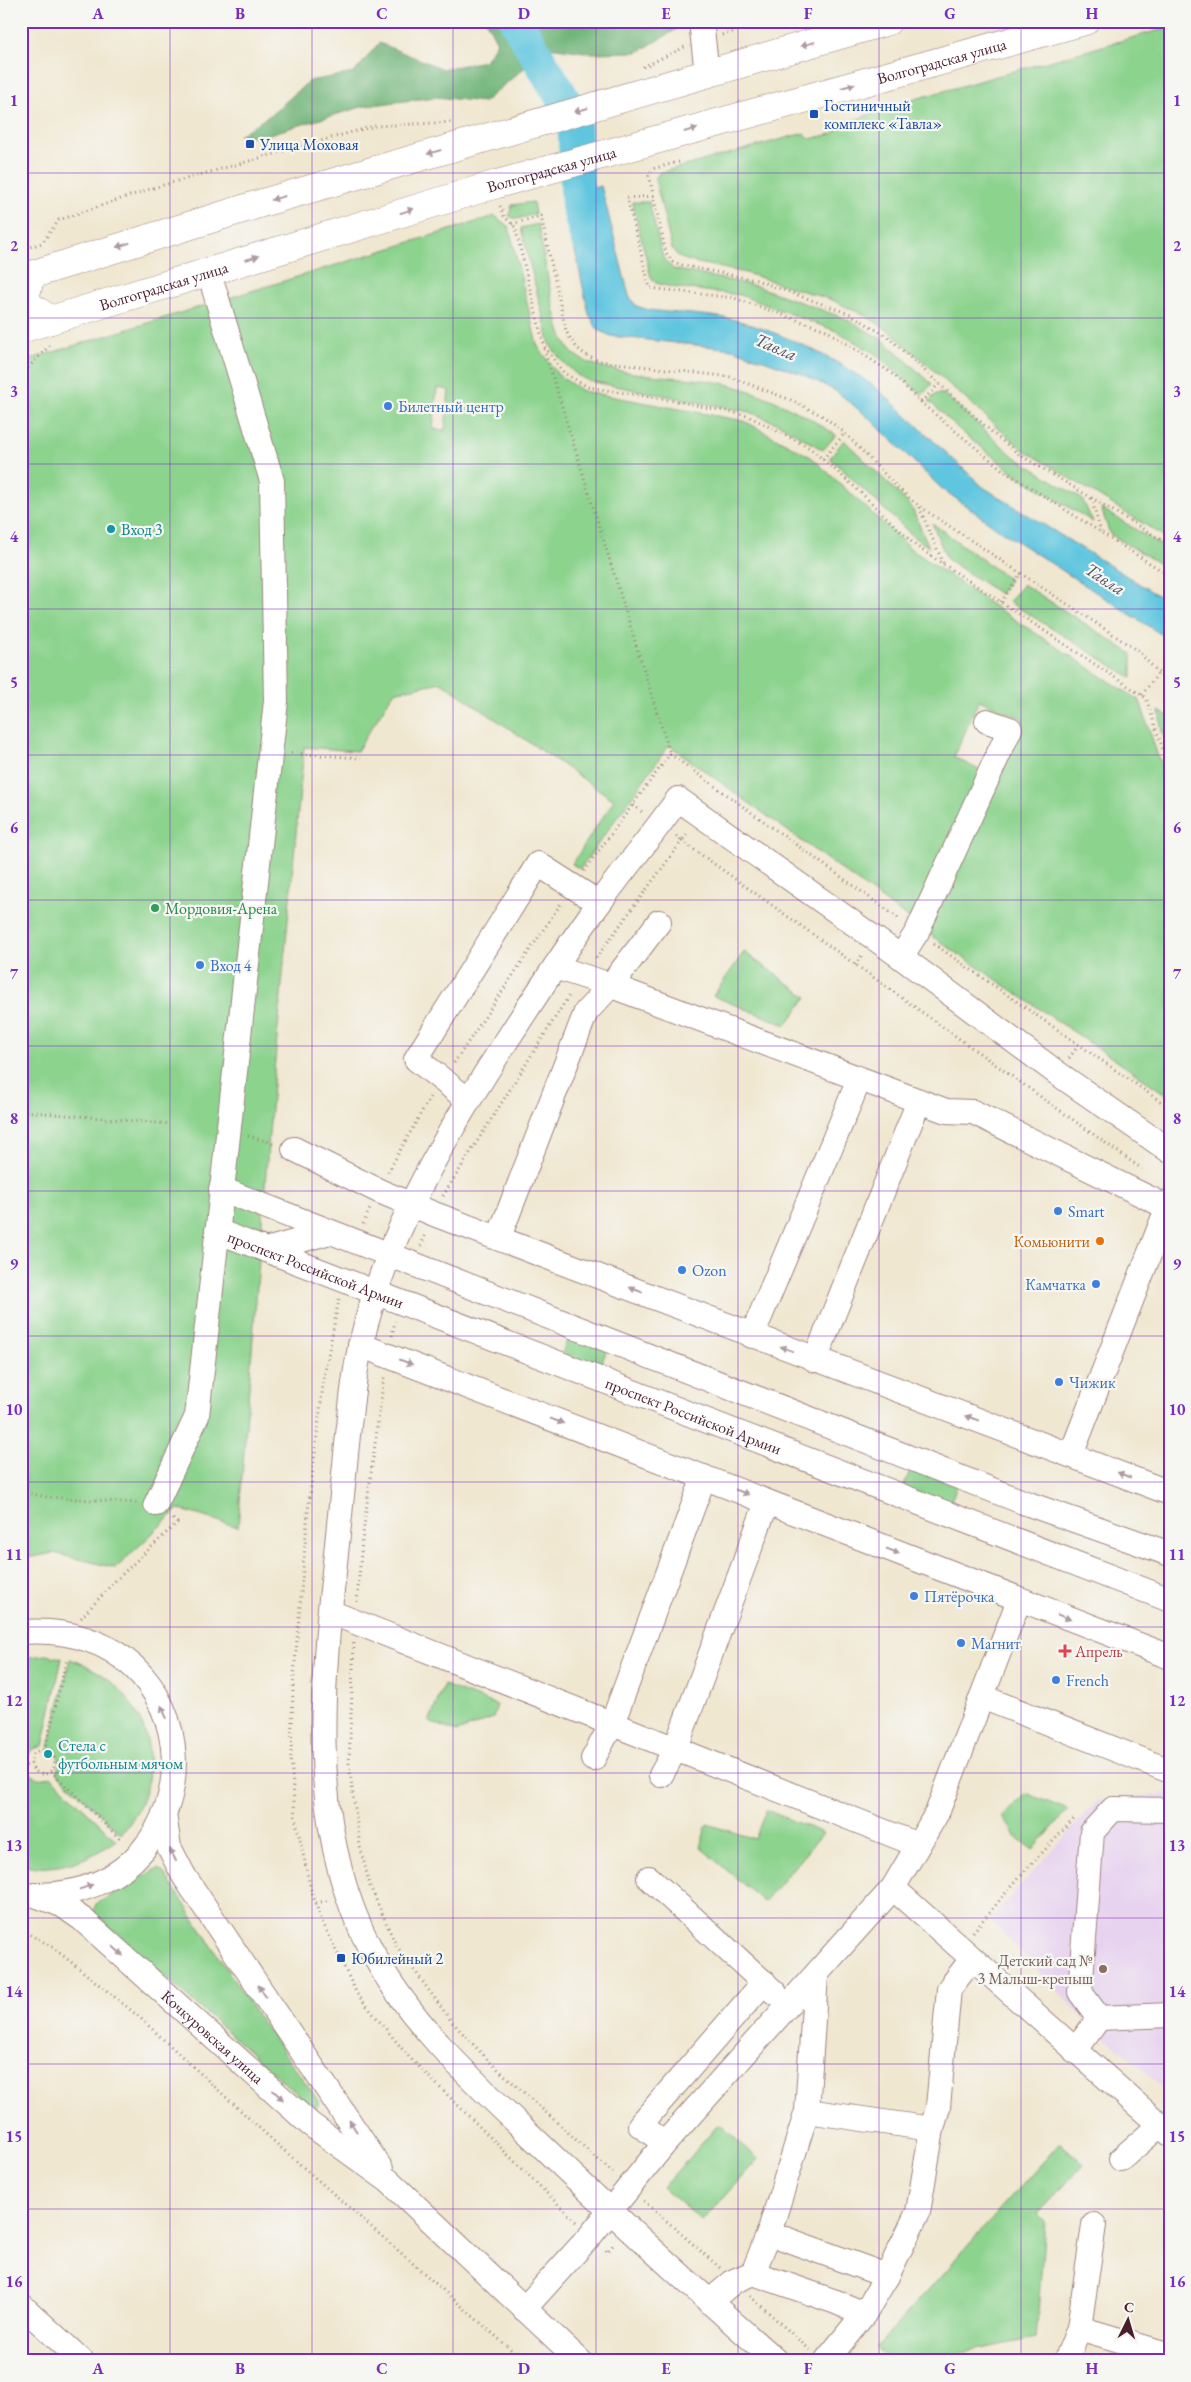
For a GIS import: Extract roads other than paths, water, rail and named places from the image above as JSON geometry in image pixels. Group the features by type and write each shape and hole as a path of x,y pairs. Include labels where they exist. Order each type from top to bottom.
{"main road":[{"path":"52,331 24,302 24,268 262,203 472,130 628,96 888,21"},
{"name":"Волгоградская улица","path":"21,329 52,331 498,192 644,143 1085,21"}],"street":[{"path":"701,21 707,74"},
{"path":"156,1504 198,1416 221,1189 276,701 272,481 214,289"},
{"path":"901,957 913,939 1010,729 987,721"},
{"path":"776,2361 708,2302 610,2211 448,2056 404,2004 370,1948 348,1894 337,1856 327,1800 324,1746 324,1686 350,1414 360,1345 376,1293 410,1204 468,1100 555,967 678,799 901,957 1057,1073 1170,1151"},
{"path":"468,1100 416,1059 538,864 600,903"},
{"path":"499,1238 586,1012 611,986 659,922"},
{"path":"555,967 611,986 946,1111 973,1112 1168,1204 1071,1455"},
{"path":"752,1336 859,1080"},
{"path":"815,1360 919,1101"},
{"path":"294,1149 379,1191 434,1214 1170,1493"},
{"path":"221,1189 319,1231 389,1256 1023,1502 1170,1554"},
{"path":"266,1207 280,1252 319,1231"},
{"name":"проспект Российской Армии","path":"217,1231 280,1252 340,1280 1170,1600"},
{"path":"319,1231 340,1280"},
{"path":"360,1345 1170,1657"},
{"path":"593,1759 612,1724 704,1477"},
{"path":"660,1775 675,1750 767,1502"},
{"path":"524,2309 576,2267 610,2211 665,2143 893,1888 937,1813 1019,1600"},
{"path":"330,1612 918,1845"},
{"path":"21,1632 46,1630 67,1643 97,1642 119,1655 139,1672 155,1692 166,1716 173,1741 175,1767 171,1793 164,1814 153,1835 139,1853 122,1868 102,1881 81,1889 58,1894 28,1894"},
{"path":"982,1697 1170,1771"},
{"path":"1099,2018 1080,1992 1092,1832 1113,1809 1170,1810"},
{"name":"Кочкуровская улица","path":"164,1814 169,1847 184,1876 334,2096 389,2182"},
{"path":"649,1878 788,2004"},
{"path":"893,1888 1165,2129 1120,2159"},
{"name":"Кочкуровская улица","path":"28,1894 62,1905 82,1919 310,2124 389,2182 580,2361"},
{"path":"821,2358 864,2314 887,2276 918,2212 938,2106 949,1989 966,1954"},
{"path":"708,2302 743,2277 769,2233 807,2111 816,1976"},
{"path":"665,2143 640,2125 764,1982"},
{"path":"1099,2018 1170,2016"},
{"path":"1075,2051 1099,2018"},
{"path":"807,2111 932,2130"},
{"path":"1066,2361 1079,2328 1094,2225"},
{"path":"769,2233 887,2276"},
{"path":"743,2277 836,2302 864,2314"},
{"path":"21,2305 82,2361"},
{"path":"1079,2328 1170,2355"}],"water":[{"path":"601,186 629,296 636,306 649,310 733,319 743,322 814,350 864,379 879,390 983,487 1170,603 1170,640 1001,531 940,487 869,418 836,391 802,374 733,349 611,336 598,330 589,314 563,196"}],"waterway":[{"name":"Тавла","path":"516,21 574,117 578,205 587,238"}],"place":[{"name":"Гостиничный комплекс «Тавла»","path":"814,114"},
{"name":"Улица Моховая","path":"250,144"},
{"name":"Билетный центр","path":"388,406"},
{"name":"Вход 3","path":"111,529"},
{"name":"Мордовия-Арена","path":"155,908"},
{"name":"Вход 4","path":"200,965"},
{"name":"Smart","path":"1058,1211"},
{"name":"Комьюнити","path":"1100,1241"},
{"name":"Ozon","path":"682,1270"},
{"name":"Камчатка","path":"1096,1284"},
{"name":"Чижик","path":"1059,1382"},
{"name":"Пятёрочка","path":"914,1596"},
{"name":"Магнит","path":"961,1643"},
{"name":"Апрель","path":"1065,1651"},
{"name":"French","path":"1056,1680"},
{"name":"Стела с футбольным мячом","path":"48,1754"},
{"name":"Юбилейный 2","path":"341,1958"},
{"name":"Детский сад № 3 Малыш-крепыш","path":"1103,1969"}]}
